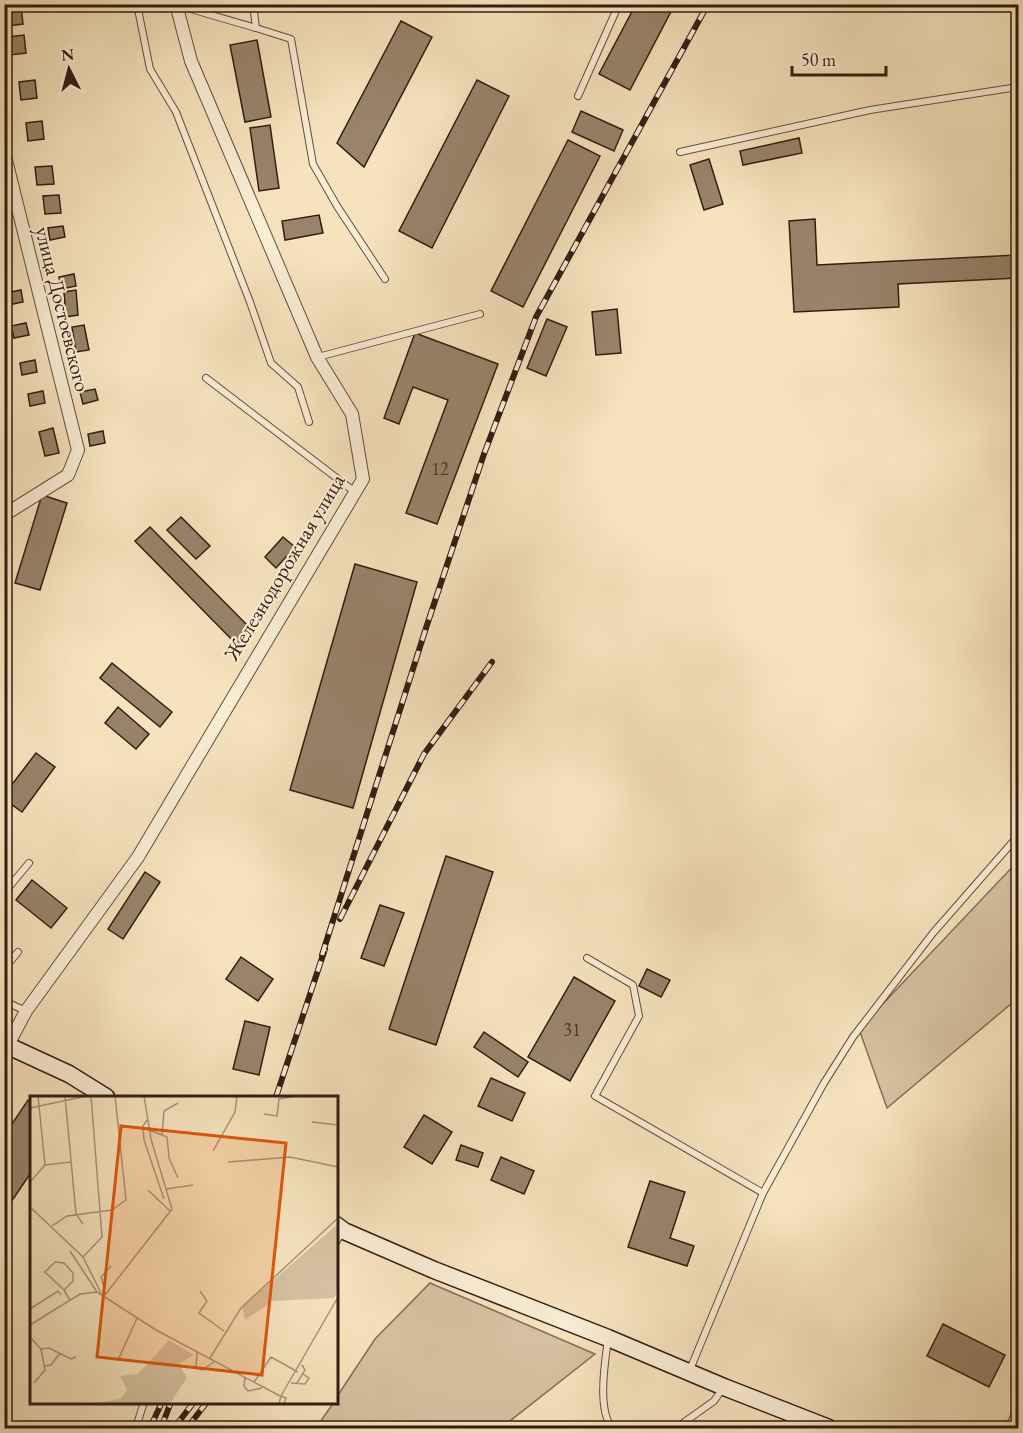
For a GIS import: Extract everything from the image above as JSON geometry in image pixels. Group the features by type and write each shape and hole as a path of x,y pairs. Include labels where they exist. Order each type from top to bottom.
{"main road":[{"path":"6,1044 69,1074 104,1096"},
{"path":"339,1233 608,1338 724,1388 829,1428"}],"street":[{"name":"Железнодорожная улица","path":"6,1044 26,1011 138,857 363,479 352,414 317,357 191,61 176,4"},
{"name":"улица Достоевского","path":"4,152 78,450 68,475 4,515"}],"lane":[{"path":"137,4 150,69 176,112 250,302 271,363 298,387 309,422"},
{"path":"176,4 291,39 313,164 337,206 385,279"},
{"path":"253,4 256,28"},
{"path":"578,96 619,4"},
{"path":"680,152 870,110 1018,87"},
{"path":"317,357 480,314"},
{"path":"206,378 356,492"},
{"path":"689,1373 763,1193 824,1083 853,1037 933,933 1018,836"},
{"path":"4,893 29,862"},
{"path":"4,969 18,952"},
{"path":"587,958 633,985 639,1016 595,1096 763,1193"},
{"path":"4,1001 26,1011"},
{"path":"608,1338 604,1407 608,1423 612,1428"},
{"path":"676,1428 714,1401 724,1388"},
{"path":"138,1421 143,1403"},
{"path":"1008,1428 1018,1408"}],"shaded area":[{"path":"1018,861 1018,998 887,1108 859,1029"},
{"path":"430,1283 595,1354 506,1424 509,1428 316,1428 333,1403 338,1403 338,1395 375,1339"}],"building":[{"path":"636,4 675,4 630,90 599,74"},
{"path":"21,6 23,24 7,26 5,8"},
{"path":"401,21 432,37 364,167 337,143"},
{"path":"24,35 26,53 10,55 8,37"},
{"path":"257,40 271,117 245,122 230,45"},
{"path":"35,80 37,98 21,100 19,82"},
{"path":"477,80 509,96 432,248 399,231"},
{"path":"581,111 623,130 614,151 572,132"},
{"path":"42,121 44,139 28,141 26,123"},
{"path":"270,125 279,188 259,191 250,128"},
{"path":"799,138 802,153 743,165 740,151"},
{"path":"568,140 600,156 523,307 491,291"},
{"path":"709,159 723,204 704,210 690,165"},
{"path":"52,166 54,184 37,185 35,167"},
{"path":"59,195 61,213 45,214 43,196"},
{"path":"319,215 323,233 285,240 282,221"},
{"path":"815,219 817,265 1018,255 1018,278 898,284 899,307 794,312 789,221"},
{"path":"63,226 65,237 50,240 48,228"},
{"path":"74,274 76,286 61,289 59,277"},
{"path":"21,290 23,302 8,305 6,293"},
{"path":"76,290 78,315 66,317 64,292"},
{"path":"617,309 621,353 596,355 592,312"},
{"path":"547,319 567,327 546,376 527,368"},
{"path":"26,323 29,335 14,338 11,326"},
{"path":"84,325 89,350 76,352 72,327"},
{"path":"415,333 498,364 437,524 406,513 448,400 413,387 399,424 384,418"},
{"path":"35,360 37,372 22,375 20,363"},
{"path":"95,389 98,400 83,404 80,392"},
{"path":"43,391 45,403 30,406 28,394"},
{"path":"53,428 59,453 45,456 39,432"},
{"path":"103,431 105,443 90,446 88,434"},
{"path":"42,495 67,503 40,590 15,583"},
{"path":"181,517 210,546 196,559 167,530"},
{"path":"150,527 255,633 240,648 135,541"},
{"path":"283,537 295,547 276,568 265,557"},
{"path":"355,564 417,582 353,808 290,790"},
{"path":"112,663 172,712 160,727 100,678"},
{"path":"118,707 149,734 136,749 105,723"},
{"path":"36,753 55,767 22,812 4,799 4,795"},
{"path":"446,856 493,872 436,1045 389,1029"},
{"path":"145,872 160,882 123,939 108,929"},
{"path":"32,880 67,908 51,928 16,900"},
{"path":"380,905 404,913 384,966 361,958"},
{"path":"241,957 273,979 258,1001 226,979"},
{"path":"647,969 670,980 661,997 639,986"},
{"path":"574,977 615,1001 570,1081 528,1057"},
{"path":"245,1021 270,1027 259,1075 233,1069"},
{"path":"484,1032 528,1062 518,1077 474,1047"},
{"path":"491,1078 525,1093 512,1121 478,1106"},
{"path":"28,1100 30,1102 30,1174 7,1208 4,1206 4,1136"},
{"path":"424,1115 452,1132 432,1164 404,1147"},
{"path":"461,1145 483,1153 478,1167 456,1160"},
{"path":"501,1157 534,1171 524,1194 491,1180"},
{"path":"650,1181 685,1192 670,1238 694,1246 687,1266 628,1247"},
{"path":"943,1324 1005,1355 989,1387 927,1356"}],"railway":[{"path":"322,955 484,454 536,317 708,4"},
{"path":"340,919 424,754 492,662"},
{"path":"276,1096 325,949"},
{"path":"150,1428 162,1403"},
{"path":"161,1428 171,1403"},
{"path":"174,1428 193,1403"},
{"path":"187,1428 206,1403"}]}
